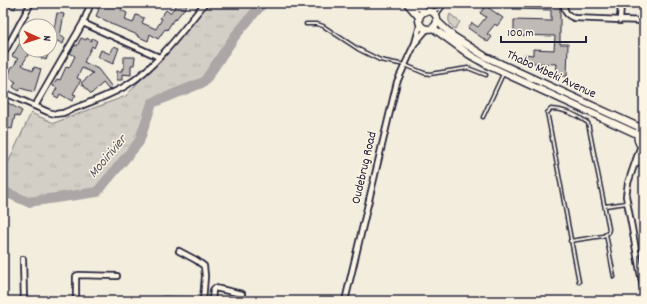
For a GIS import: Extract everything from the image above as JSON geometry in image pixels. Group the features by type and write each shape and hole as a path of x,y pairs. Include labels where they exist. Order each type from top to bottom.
{"main road":[{"path":"407,3 419,17 420,25 423,28 430,29 437,19 432,11 425,11 412,3"},
{"path":"419,17 421,13 425,11"},
{"name":"Thabo Mbeki Avenue","path":"437,19 453,36 486,57 643,127"},
{"name":"Thabo Mbeki Avenue","path":"430,29 470,55 504,73 638,134"},
{"path":"642,147 638,142 638,134 643,127"}],"street":[{"path":"3,55 30,3"},
{"path":"35,106 83,23 91,3"},
{"path":"3,92 55,114 62,113 127,85 143,73 159,57 205,3"},
{"path":"564,3 565,12 568,16 574,18 644,21"},
{"path":"620,20 621,3"},
{"path":"83,23 159,57"},
{"name":"Oudebrug Road","path":"345,301 397,82 415,43 420,25"},
{"name":"Oudebrug Road","path":"415,43 430,29"},
{"path":"642,147 628,183 626,196 636,253 643,280 644,293"},
{"path":"634,167 644,154"},
{"path":"179,251 204,266 205,276 202,301"},
{"path":"23,259 24,301"},
{"path":"76,301 76,276 117,276"},
{"path":"212,301 213,290 215,288 242,294"}],"lane":[{"path":"437,19 446,3"},
{"path":"432,11 442,8"},
{"path":"306,24 317,24 322,26 358,49 380,60 405,65 424,74 468,68 486,75"},
{"path":"483,117 504,73"},
{"path":"579,282 570,241 548,117 548,113 551,109 565,111 588,123 609,229 608,233 606,234 614,277"},
{"path":"605,206 627,203"},
{"path":"570,241 606,234"},
{"path":"636,253 644,252"}],"green space":[{"path":"210,3 263,3 235,36 204,82 152,103 139,142 97,192 28,202 3,191 3,174 31,113 54,123 126,96"},
{"path":"450,14 460,22 455,29 450,22"},
{"path":"162,296 191,297 191,301 161,301"}],"building":[{"path":"3,3 17,3 15,9 3,5"},
{"path":"96,3 119,3 123,5 121,10 127,13 125,20 133,23 136,15 144,18 142,23 156,29 162,19 160,18 166,10 170,13 178,3 189,3 175,20 174,19 167,30 165,29 158,39 150,34 148,41 96,16 99,9 95,7"},
{"path":"514,3 560,3 560,44 568,44 567,76 556,76 557,64 524,61 524,54 533,55 533,49 554,50 555,36 514,35 514,20 551,21 551,10 513,9"},
{"path":"486,6 503,18 497,26 495,24 487,34 492,37 488,42 468,28 472,23 478,27 486,17 480,13"},
{"path":"57,13 64,14 60,36 65,38 63,44 58,41 58,18 56,18"},
{"path":"81,38 86,40 87,38 91,41 92,38 97,41 94,48 92,46 84,62 98,69 112,87 109,90 103,83 91,94 81,83 93,73 82,68 77,78 81,80 73,94 76,95 72,101 60,94 58,98 53,95 57,88 53,86 57,79 60,80 66,67 69,68 75,56 70,53 75,45 77,46"},
{"path":"18,46 18,58 26,58 22,65 33,71 34,67 41,69 34,92 20,88 19,91 13,87 16,82 8,77 12,66 13,67 18,59 12,56"},
{"path":"114,46 119,48 113,64 98,57 101,50 110,54"},
{"path":"124,57 135,57 134,65 131,65 131,75 122,74 122,80 117,80 117,71 122,71 122,68 124,69"},
{"path":"3,100 22,111 19,117 15,115 12,129 3,127"}],"waterway":[{"name":"Mooirivier","path":"3,191 28,202 97,192 139,142 152,103 204,82 235,36 263,3"}]}
